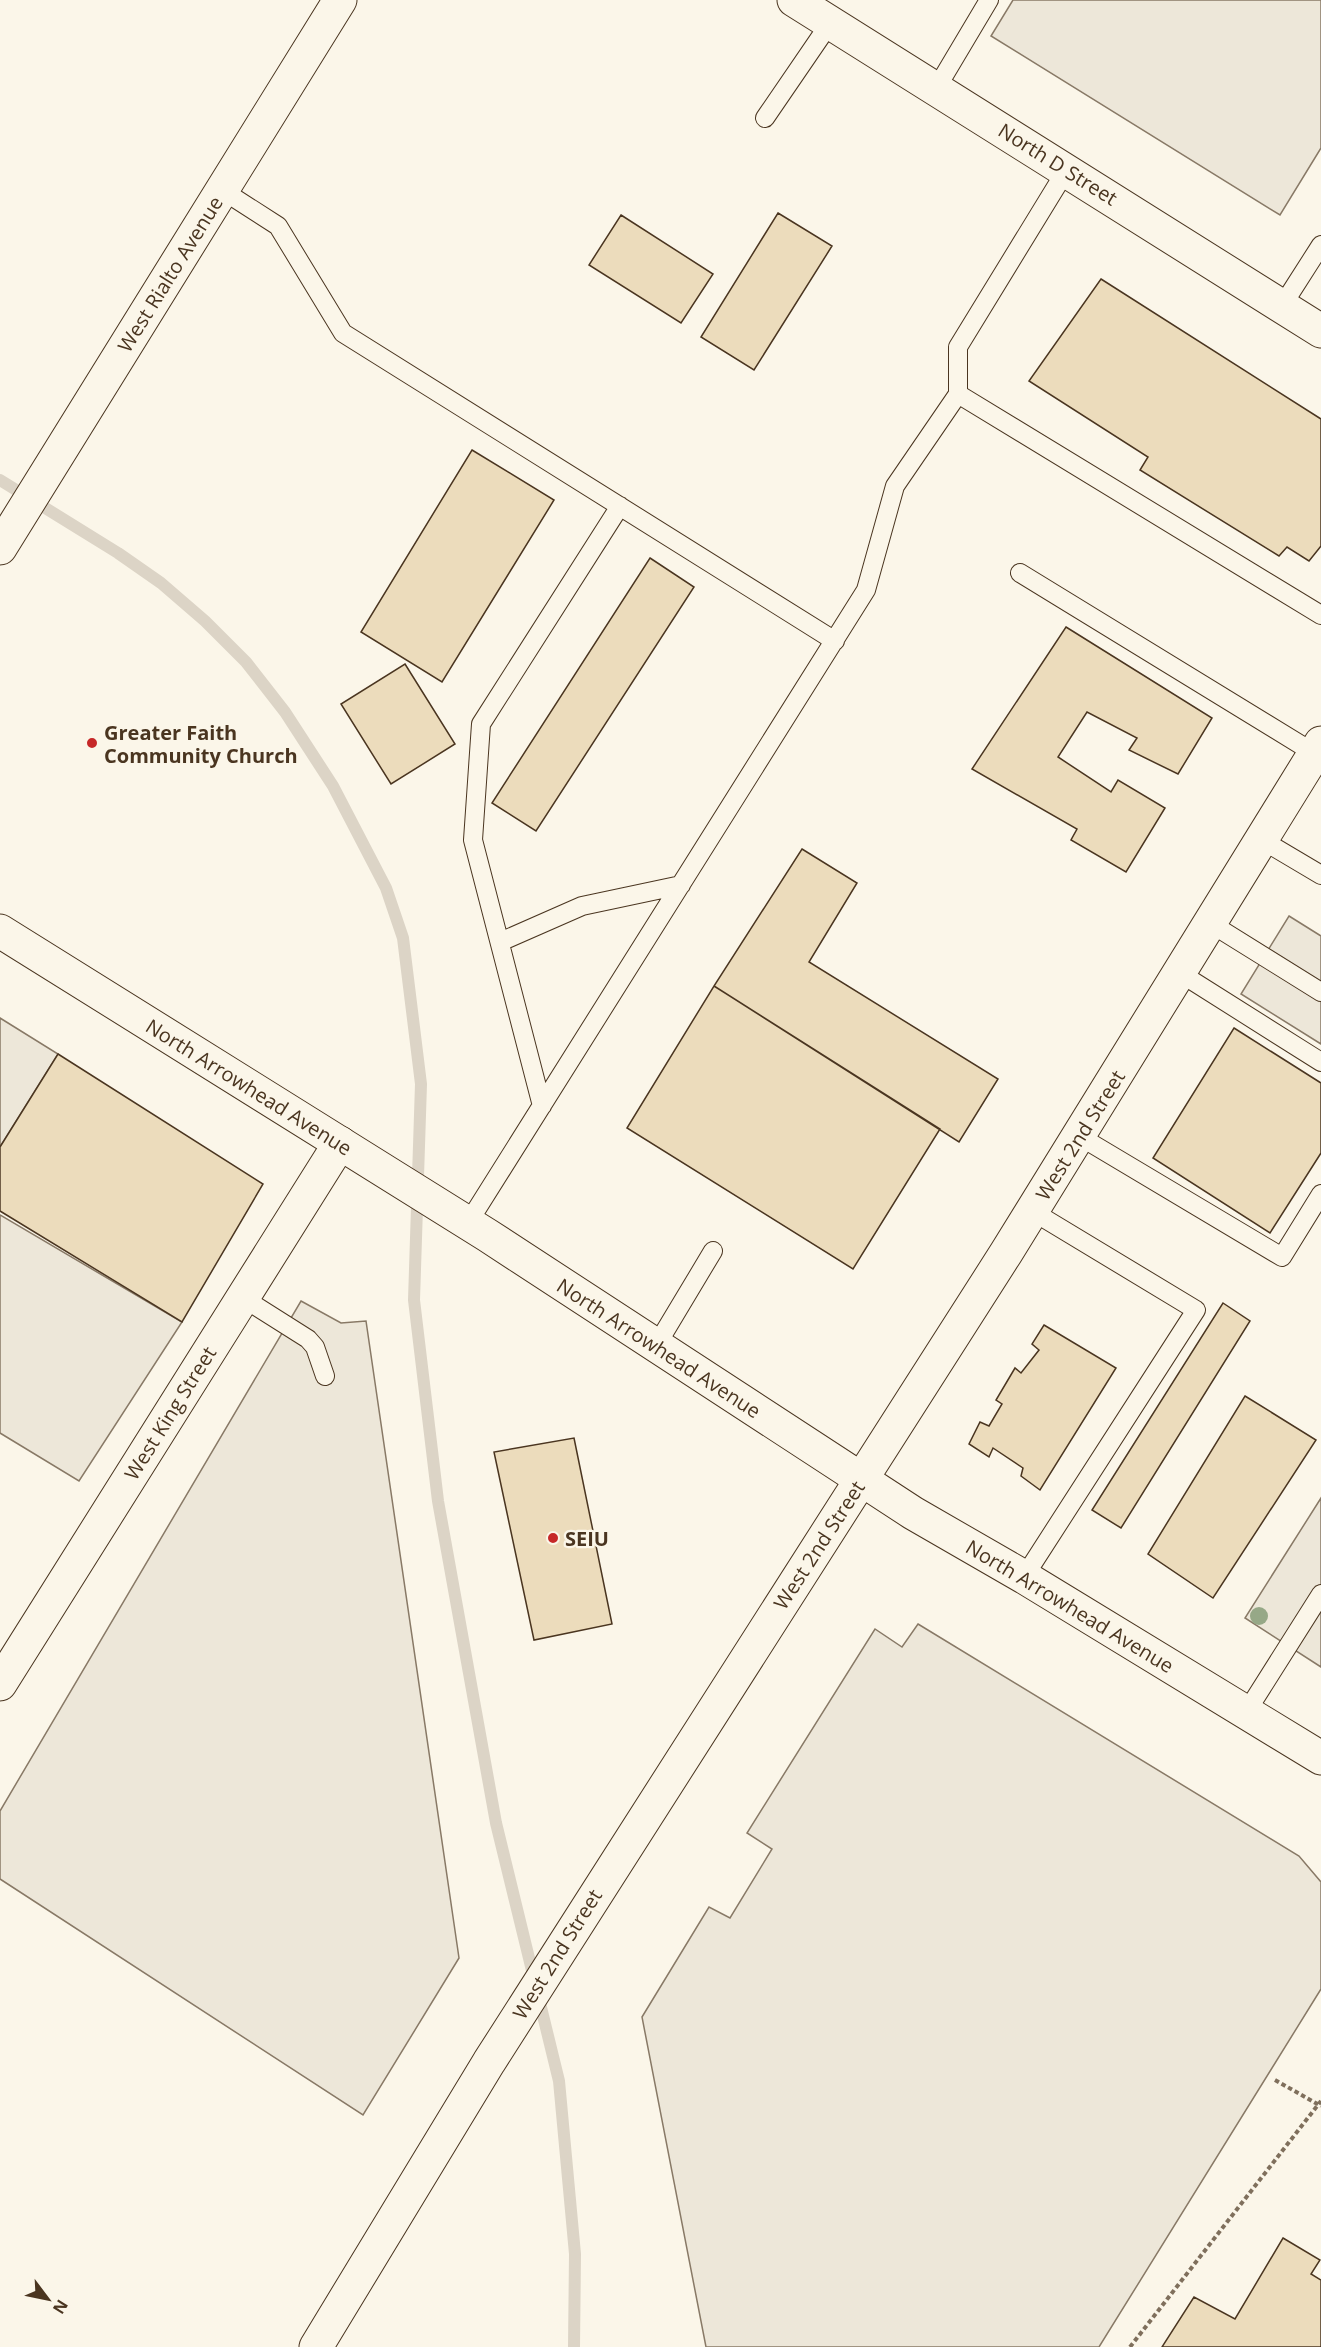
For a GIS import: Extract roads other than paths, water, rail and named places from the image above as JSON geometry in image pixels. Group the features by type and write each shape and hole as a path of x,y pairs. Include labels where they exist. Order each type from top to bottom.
{"street":[{"name":"West Rialto Avenue","path":"0,548 340,0"},
{"name":"North D Street","path":"794,0 1067,169 1321,331"},
{"name":"West 2nd Street","path":"316,2347 489,2062 1032,1211 1318,748"},
{"name":"North Arrowhead Avenue","path":"0,931 478,1229 923,1519 1024,1577 1321,1758"},
{"name":"West King Street","path":"0,1684 340,1143"}],"lane":[{"path":"936,89 989,0"},
{"path":"765,118 830,23"},
{"path":"478,1229 542,1106 866,590 895,486 958,394 958,347 1067,169"},
{"path":"222,190 278,226 343,333 835,641"},
{"path":"1282,306 1321,245"},
{"path":"958,394 1321,615"},
{"path":"542,1106 473,840 481,724 620,506"},
{"path":"1020,573 1318,748"},
{"path":"1262,840 1321,875"},
{"path":"500,942 582,906 681,885"},
{"path":"1210,923 1321,992"},
{"path":"1180,973 1321,1062"},
{"path":"1079,1136 1282,1257 1321,1194"},
{"path":"1024,1577 1196,1310 1032,1211"},
{"path":"656,1346 713,1251"},
{"path":"243,1298 308,1339 315,1347 324,1376"},
{"path":"1247,1711 1321,1594"}],"waterway":[{"path":"0,480 118,553 161,583 205,621 246,662 285,712 333,786 386,888 403,938 421,1084 414,1300 438,1501 496,1823 559,2081 575,2254 574,2347"}],"place":[{"name":"Greater Faith Community Church","path":"92,743"},
{"name":"SEIU","path":"553,1538"}]}
